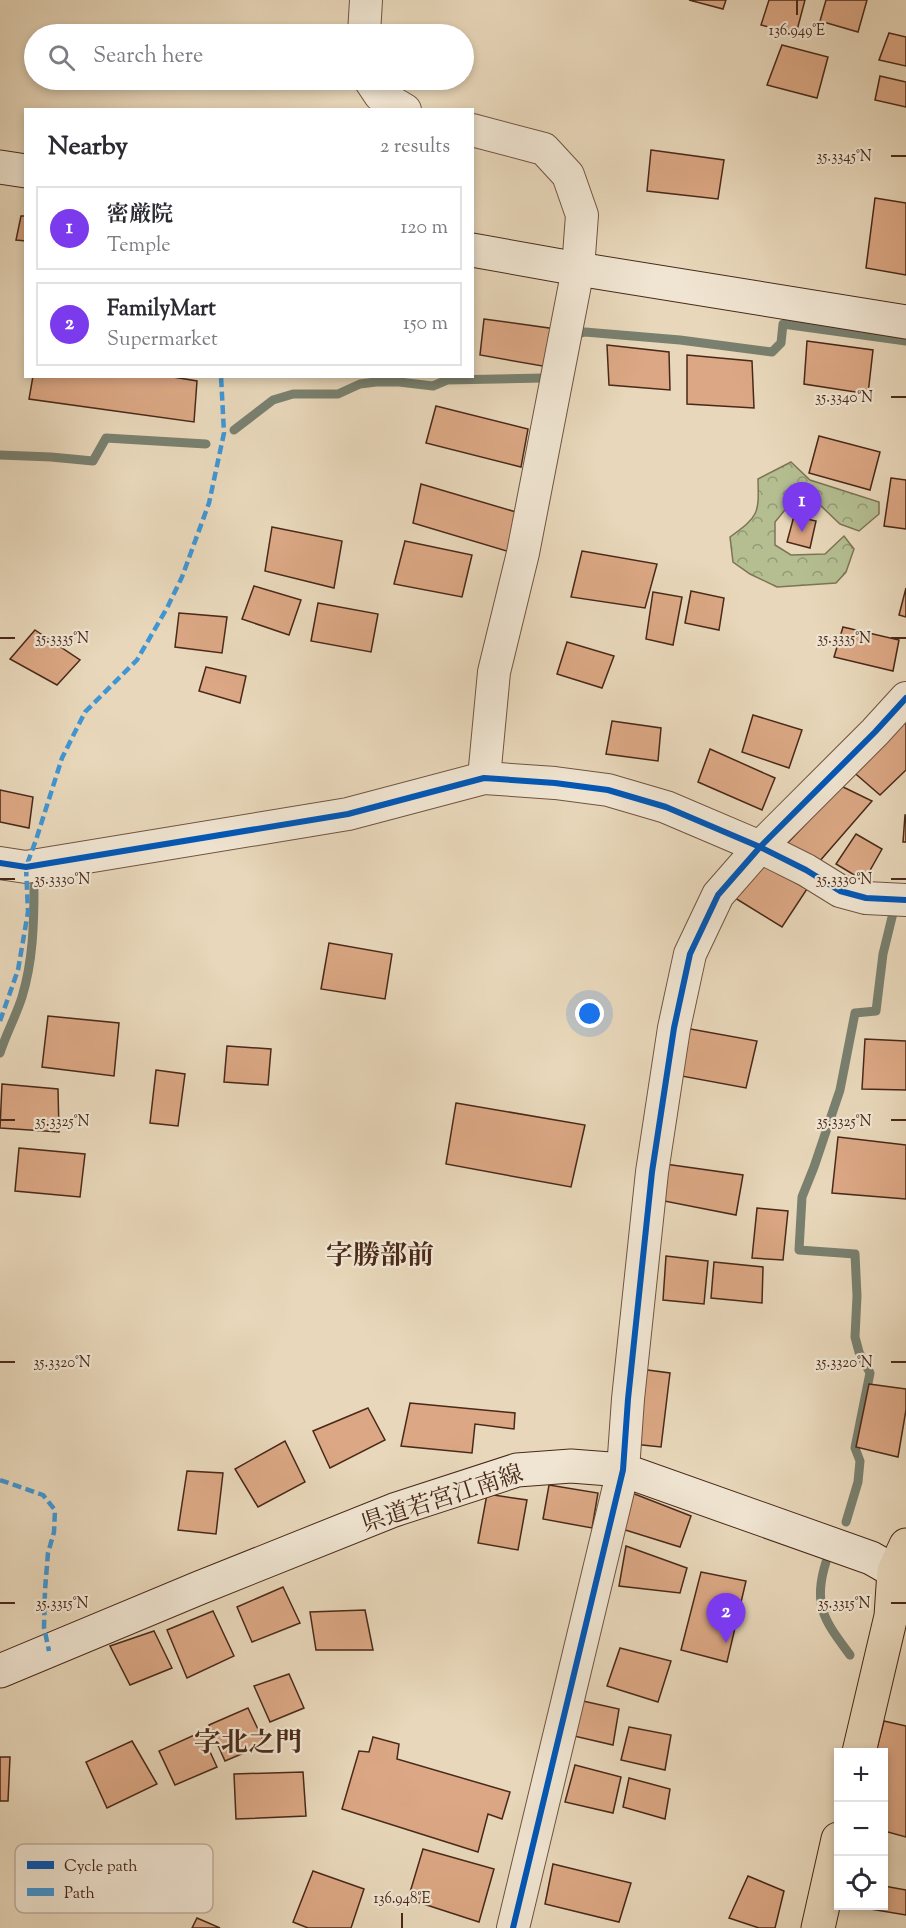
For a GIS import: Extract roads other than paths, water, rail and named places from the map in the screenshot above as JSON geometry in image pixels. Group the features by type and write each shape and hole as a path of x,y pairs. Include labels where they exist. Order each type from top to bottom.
{"main road":[{"path":"0,167 24,171"},
{"path":"474,250 906,322"},
{"name":"県道若宮江南線","path":"0,1671 394,1510 517,1470 571,1466 623,1470 871,1558 902,1563"},
{"path":"860,1748 902,1563"},
{"path":"818,1928 834,1856"}],"street":[{"path":"365,24 366,0"},
{"path":"377,90 380,95 402,108"},
{"path":"474,131 544,149 568,175 582,215 578,269 523,553 494,672 484,778"},
{"path":"513,1928 623,1470 628,1399 652,1172 674,1028 690,954 718,895 760,847 906,698"},
{"path":"0,863 26,867 348,814 484,778 555,783 608,790 666,807 760,847 806,870 840,891 866,898 906,900"}],"waterway":[{"path":"574,337 574,335 585,332 680,340 772,352 781,343 783,324 906,341"},
{"path":"234,430 273,400 293,394 338,394 360,384 376,382 433,386 447,380 543,378"},
{"path":"0,455 93,461 106,438 206,444"},
{"path":"0,1053 20,1004 29,970 34,886"},
{"path":"846,1522 858,1482 860,1461 855,1448 870,1373 859,1352 855,1337 857,1296 855,1254 799,1250 802,1197 840,1090 855,1013 876,1011 883,954 894,909"},
{"path":"826,1562 820,1590 823,1612 850,1655"}],"place":[{"name":"密厳院","path":"802,532"},
{"name":"FamilyMart","path":"726,1643"}],"district":[{"name":"字勝部前","path":"380,1255"},
{"name":"字北之門","path":"248,1742"}]}
